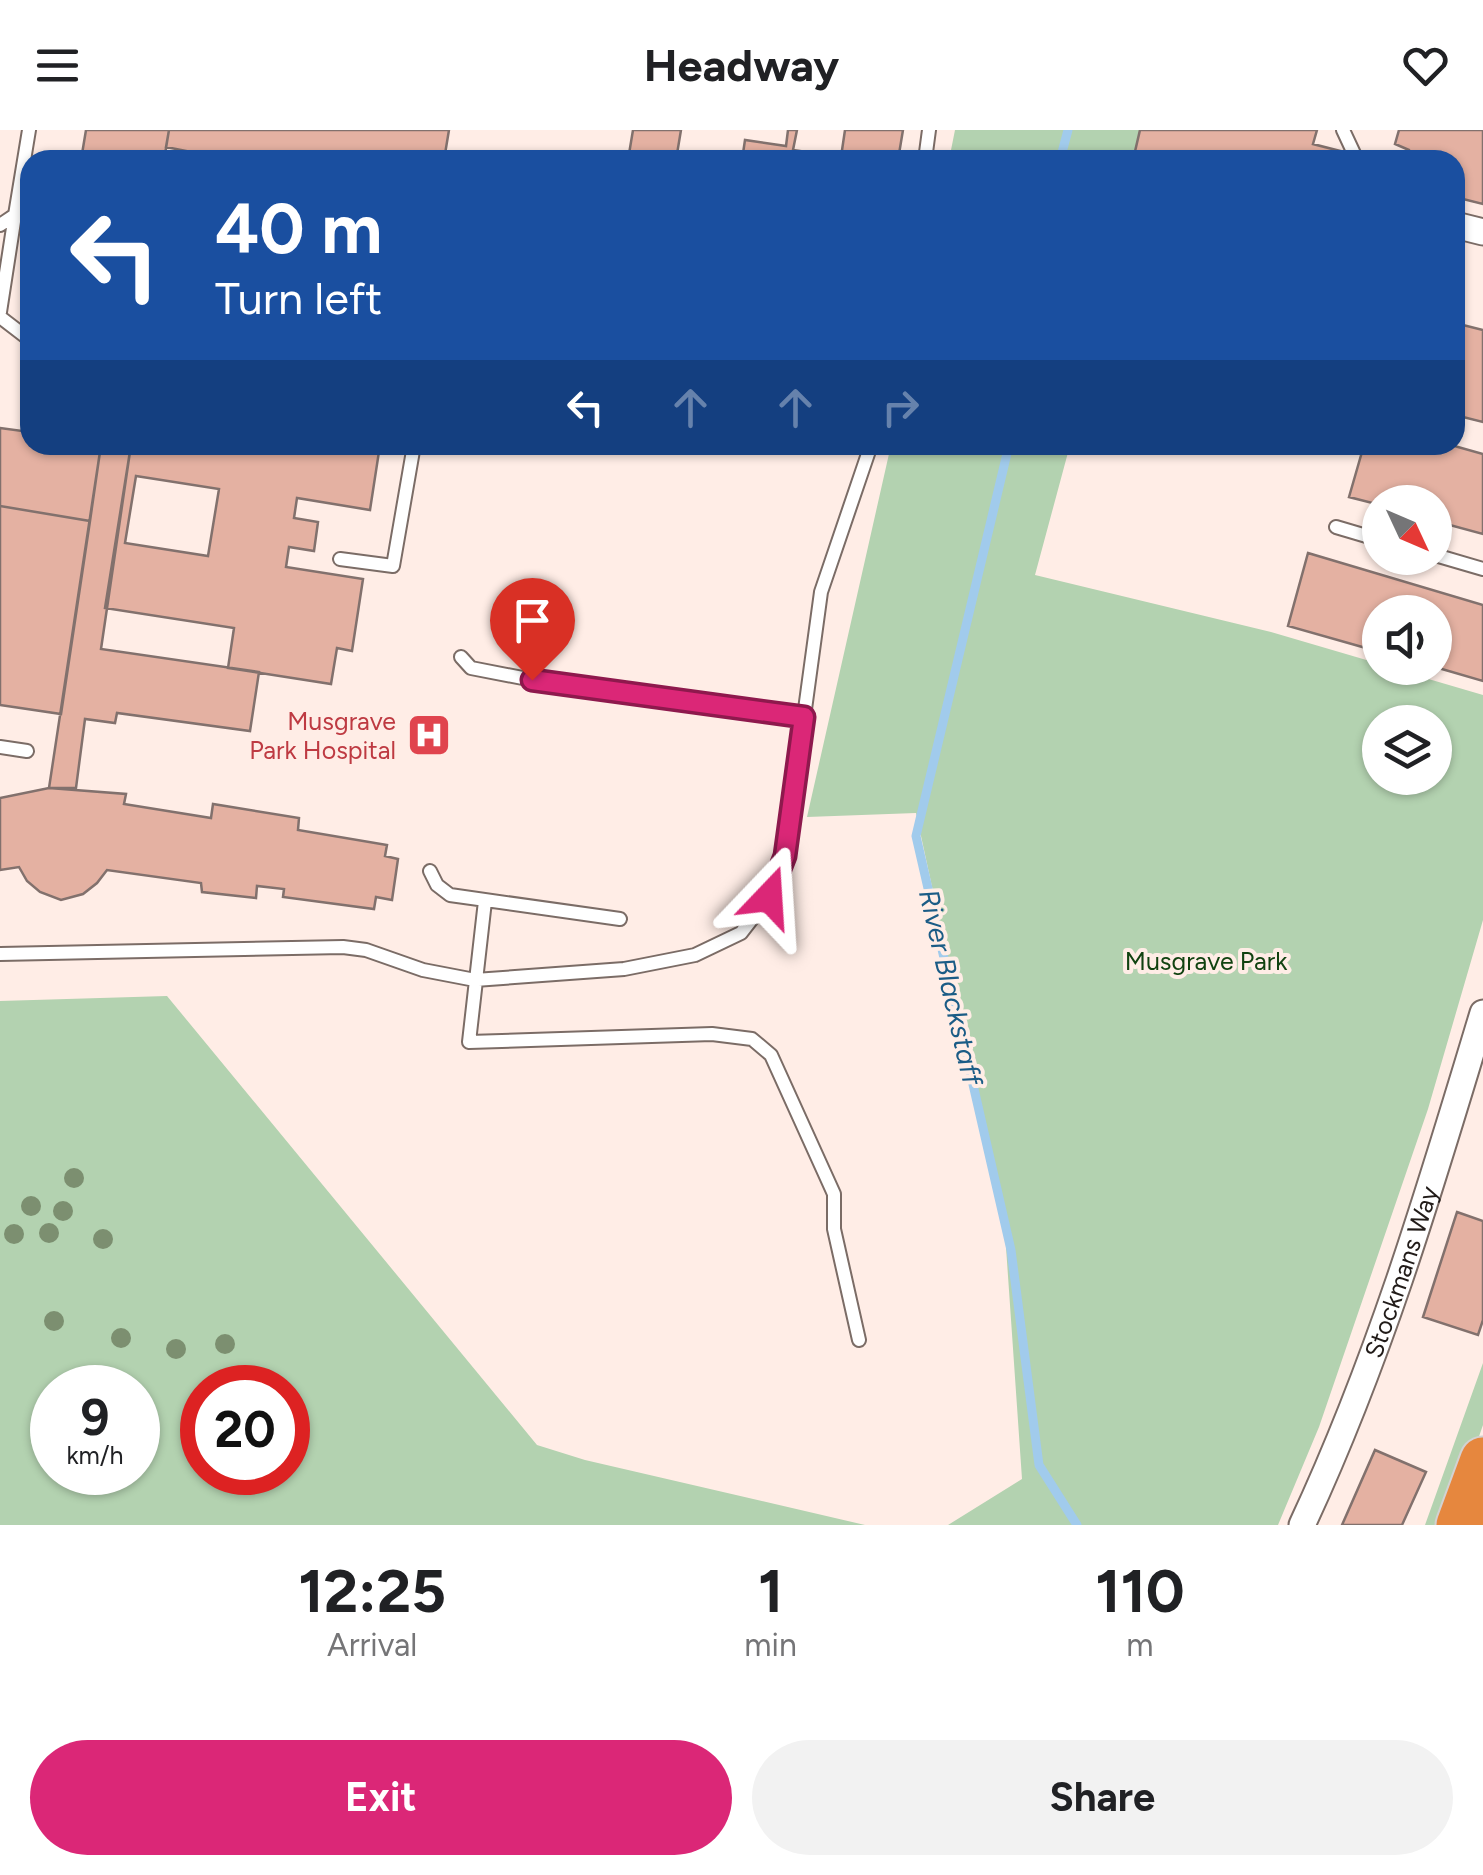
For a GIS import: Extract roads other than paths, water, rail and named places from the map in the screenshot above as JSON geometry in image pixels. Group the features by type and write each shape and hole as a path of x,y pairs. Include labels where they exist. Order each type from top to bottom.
{"highway":[{"path":"1460,1525 1483,1460"}],"street":[{"name":"Stockmans Way","path":"1302,1525 1344,1434 1411,1252 1483,1013"}],"lane":[{"path":"20,185 0,315 20,332"},
{"path":"0,225 15,216"},
{"path":"340,559 393,566 412,455"},
{"path":"0,954 343,947 475,980 624,969 696,956 741,932 769,897 785,856 822,592 864,455"},
{"path":"1336,528 1362,535"},
{"path":"1452,561 1483,569"},
{"path":"461,657 471,668 532,680 804,717"},
{"path":"0,747 27,751"},
{"path":"430,871 437,885 450,895 620,919"},
{"path":"485,901 469,1042 712,1034 752,1039 771,1055 834,1194 834,1229 859,1340"}],"waterway":[{"name":"River Blackstaff","path":"1063,150 1068,130"},
{"name":"River Blackstaff","path":"1007,455 916,836 1011,1250 1039,1465 1077,1525"}],"place":[{"name":"Musgrave Park Hospital","path":"429,735"}],"park label":[{"name":"Musgrave Park","path":"1206,961"}]}
